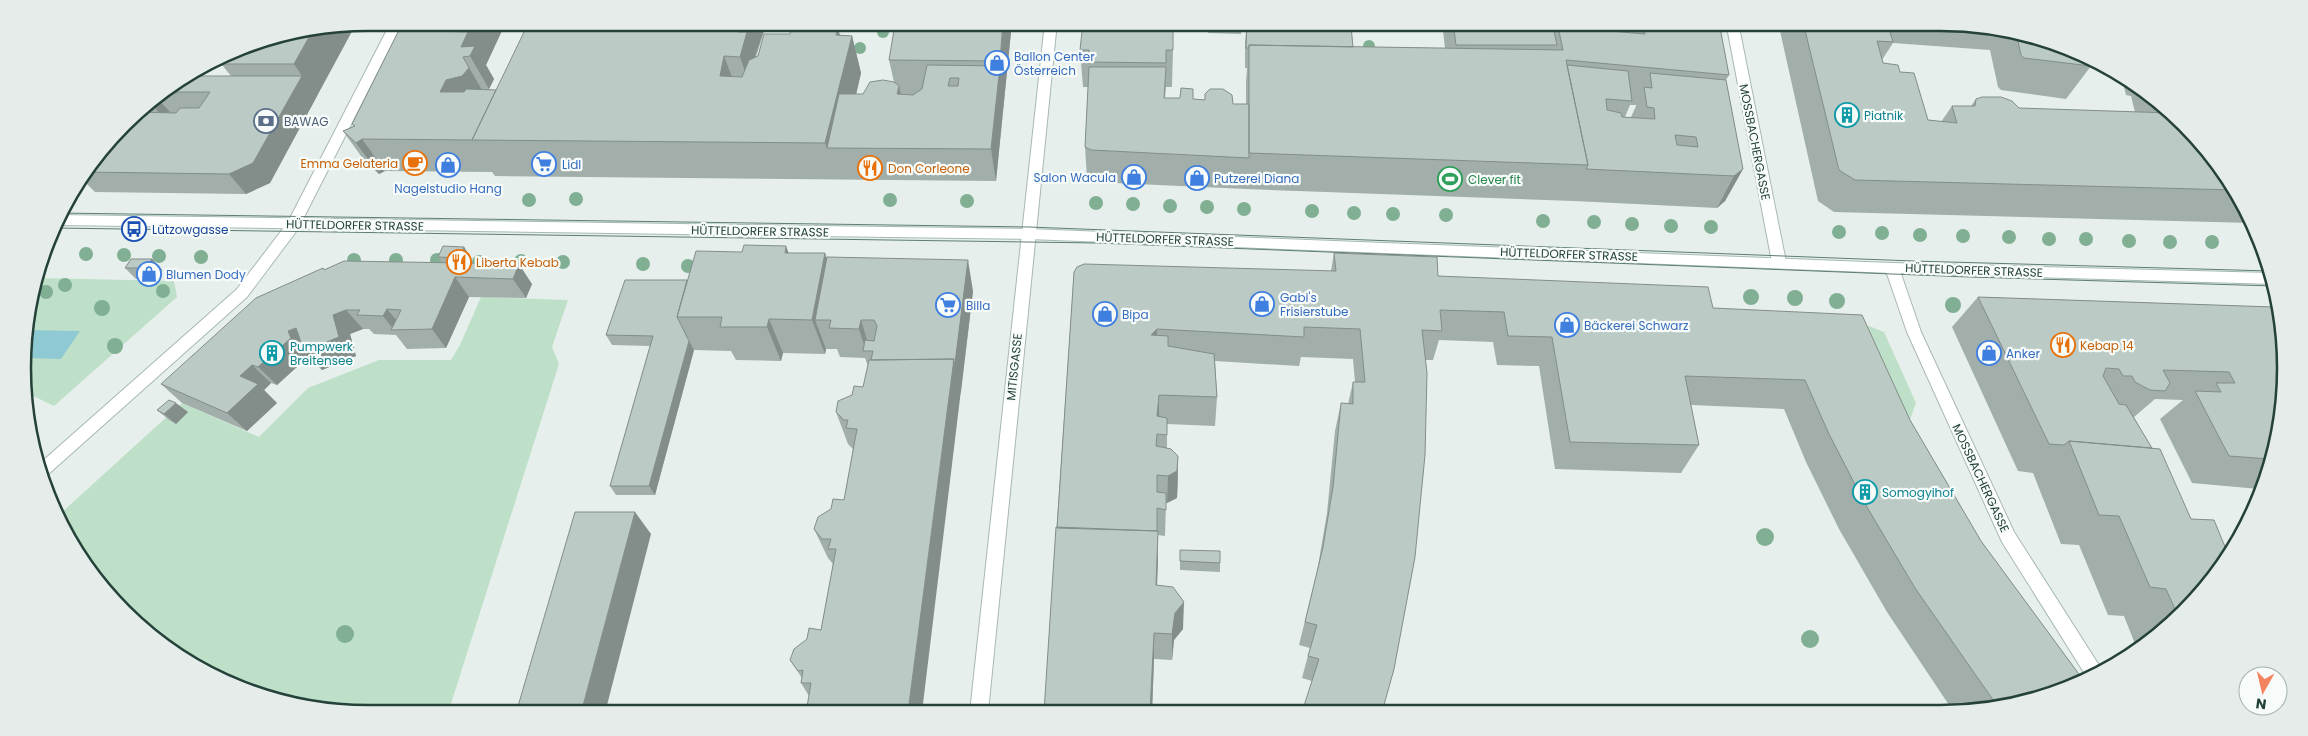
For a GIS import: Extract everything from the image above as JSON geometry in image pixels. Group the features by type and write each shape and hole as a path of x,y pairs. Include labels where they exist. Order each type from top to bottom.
{"street":[{"path":"46,467 242,293 293,225 392,31"},
{"name":"MITISGASSE","path":"980,705 1050,31"},
{"name":"MOSSBACHERGASSE","path":"1734,31 1779,262"},
{"name":"HÜTTELDORFER STRASSE","path":"65,220 293,225 1028,234 1779,262 1892,268 2264,279"},
{"name":"MOSSBACHERGASSE","path":"1892,268 1914,332 2008,537 2091,669"}],"green space":[{"path":"44,278 174,281 177,297 54,406 33,396 32,390 31,368 34,324"},
{"path":"481,297 568,300 552,347 559,364 451,705 368,705 324,702 260,687 219,670 181,648 130,606 88,555 63,511 182,403 259,437 308,388 379,360 451,360 460,345"},
{"path":"1833,326 1869,326 1884,332 1916,403 1909,422"}],"water":[{"path":"33,330 80,331 61,359 31,358"}],"building":[{"path":"398,31 468,32 461,47 475,46 470,56 463,57 469,68 462,76 446,80 440,92 464,92 466,89 496,90 472,140 362,139 356,143 343,131 355,126 352,124"},
{"path":"525,31 747,32 740,57 724,56 720,76 742,77 749,60 758,56 764,34 790,34 791,31 837,31 836,35 852,36 825,143 472,140"},
{"path":"894,31 1002,31 1000,61 889,60"},
{"path":"1082,31 1173,31 1173,50 1166,50 1166,63 1089,62 1089,50 1080,50"},
{"path":"1247,31 1351,31 1353,47 1249,45 1249,48 1246,48"},
{"path":"1454,31 1554,31 1557,45 1456,45"},
{"path":"1559,31 1610,31 1645,34 1644,31 1721,31 1729,75 1566,60 1588,165 1249,153 1249,45 1563,50"},
{"path":"1805,31 1890,31 1893,42 1877,41 1883,63 1898,65 1900,72 1914,73 1928,120 1957,123 1952,106 1975,106 1976,99 1982,97 2001,97 2012,101 2019,108 2159,113 2193,146 2226,190 1855,180 1839,170"},
{"path":"309,37 294,64 223,64 260,49"},
{"path":"2018,41 2048,49 2088,66 2024,58 2021,55"},
{"path":"927,65 1000,66 991,149 827,148 839,94 863,94 870,82 883,80 894,82 899,86 897,94 913,95 922,89","holes":["950,78 959,78 958,86 948,86"]},
{"path":"1567,65 1628,71 1632,101 1606,99 1607,110 1621,113 1622,117 1655,119 1654,108 1647,107 1644,87 1652,88 1650,73 1726,80 1743,169 1734,176 1586,169 1588,165","holes":["1675,135 1696,137 1698,147 1677,145"]},
{"path":"1089,67 1166,67 1164,98 1180,98 1181,88 1193,89 1193,99 1205,100 1205,94 1210,89 1223,89 1232,95 1233,104 1249,104 1249,158 1091,150 1085,147"},
{"path":"200,76 302,76 253,163 229,174 94,172 115,146 149,112 176,113 180,108 199,108 210,92 175,92"},
{"path":"744,245 786,246 785,253 825,253 812,320 769,319 767,327 720,327 722,317 677,317 696,251 742,252"},
{"path":"443,246 464,247 459,258 438,257"},
{"path":"1334,253 1437,257 1438,276 1708,287 1713,308 1862,315 1910,420 1981,541 2079,674 2048,687 1993,700 1915,588 1864,502 1829,434 1805,380 1685,376 1699,445 1570,442 1552,337 1508,336 1504,312 1440,310 1442,331 1422,330 1427,373 1425,455 1415,557 1394,669 1384,705 1304,705 1319,659 1308,656 1317,625 1305,622 1323,547 1333,487 1341,403 1353,404 1353,382 1365,382 1360,329 1304,327 1304,337 1157,329 1151,335 1168,336 1168,346 1214,354 1217,397 1159,395 1157,416 1167,418 1167,435 1157,434 1156,446 1171,449 1178,456 1177,471 1168,476 1157,475 1157,492 1166,493 1166,510 1157,508 1157,531 1057,528 1074,272 1077,267 1084,264 1336,271"},
{"path":"827,257 968,260 955,363 953,363 954,359 871,360 873,351 863,351 865,340 874,341 877,326 874,320 861,320 859,329 829,328 831,320 815,320"},
{"path":"131,259 152,259 146,268 125,268"},
{"path":"344,261 519,264 513,279 455,277 432,329 391,330 401,310 387,309 383,316 357,315 360,310 346,310 333,315 339,337 304,351 296,328 288,331 291,338 258,367 252,365 240,376 258,384 227,413 161,384 256,298 323,268 324,270"},
{"path":"625,280 687,280 677,317 689,341 649,486 610,486 653,336 606,335"},
{"path":"1978,297 2271,307 2276,346 2276,390 2274,412 2264,459 2229,456 2195,391 2221,392 2216,383 2235,383 2229,372 2163,370 2170,383 2165,391 2150,390 2135,382 2132,376 2123,376 2119,369 2106,368 2103,376 2119,404 2126,405 2152,448 2069,441 2064,445 2049,444"},
{"path":"954,359 909,705 807,705 811,683 801,683 803,670 798,671 790,660 794,649 807,639 809,628 821,630 836,549 828,549 831,539 822,539 814,529 818,517 831,509 833,499 844,500 857,429 846,428 848,420 844,420 836,412 838,401 852,395 854,386 863,387 869,360"},
{"path":"169,400 176,403 164,414 157,410"},
{"path":"2069,441 2160,449 2191,519 2214,520 2225,547 2207,573 2175,609 2166,589 2150,587 2119,516 2099,515"},
{"path":"575,512 635,512 583,705 518,705"},
{"path":"1056,527 1158,531 1156,585 1173,587 1184,602 1175,613 1172,634 1154,633 1150,705 1044,705"},
{"path":"1180,550 1220,551 1220,563 1180,561"}],"tram line":[{"path":"69,213 1029,227 1913,261 2262,271"},
{"path":"62,228 1097,243 1969,277 2266,286"}],"place":[{"name":"Ballon Center Österreich","path":"997,63"},
{"name":"Piatnik","path":"1847,115"},
{"name":"BAWAG","path":"266,121"},
{"name":"Emma Gelateria","path":"415,163"},
{"name":"Lidl","path":"544,164"},
{"name":"Nagelstudio Hang","path":"448,165"},
{"name":"Don Corleone","path":"870,168"},
{"name":"Salon Wacula","path":"1134,177"},
{"name":"Putzerei Diana","path":"1197,178"},
{"name":"Clever fit","path":"1450,179"},
{"name":"Lützowgasse","path":"134,229"},
{"name":"Liberta Kebab","path":"459,262"},
{"name":"Blumen Dody","path":"149,274"},
{"name":"Gabi's Frisierstube","path":"1262,304"},
{"name":"Billa","path":"948,305"},
{"name":"Bipa","path":"1105,314"},
{"name":"Bäckerei Schwarz","path":"1567,325"},
{"name":"Kebap 14","path":"2063,345"},
{"name":"Pumpwerk Breitensee","path":"272,353"},
{"name":"Anker","path":"1989,353"},
{"name":"Somogyihof","path":"1865,492"}]}
